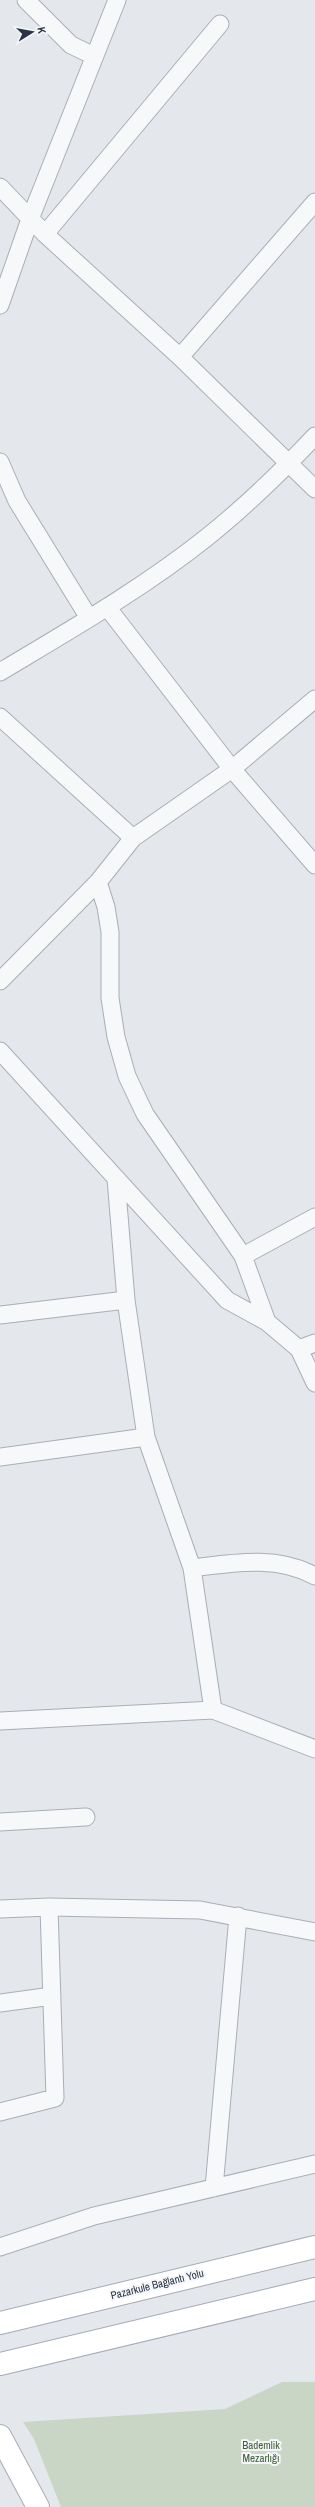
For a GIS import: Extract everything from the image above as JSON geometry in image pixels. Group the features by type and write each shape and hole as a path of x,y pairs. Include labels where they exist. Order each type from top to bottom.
{"main road":[{"name":"Pazarkule Bağlantı Yolu","path":"0,2323 315,2246"},
{"path":"10,2362 315,2289"},
{"path":"0,2436 38,2507"}],"street":[{"path":"26,0 71,45 94,56"},
{"path":"0,305 30,220 117,0"},
{"path":"46,234 220,24"},
{"path":"0,187 30,220 180,357 315,489"},
{"path":"180,357 315,202"},
{"path":"0,672 154,577 206,538 289,463 315,436"},
{"path":"0,462 17,501 89,618"},
{"path":"107,607 232,769 315,864"},
{"path":"0,981 98,882 132,838 232,769 315,699"},
{"path":"0,717 132,838"},
{"path":"98,882 106,907 110,932 110,998 116,1037 127,1076 145,1114 243,1256 267,1322"},
{"path":"0,1051 227,1300 267,1322 299,1349 315,1383"},
{"path":"116,1179 126,1300 146,1437 192,1568 214,1710"},
{"path":"243,1256 315,1217"},
{"path":"0,1315 126,1300"},
{"path":"299,1349 315,1343"},
{"path":"0,1456 146,1437"},
{"path":"192,1568 254,1561 286,1565 315,1576"},
{"path":"0,1721 214,1710 315,1750"},
{"path":"0,1822 86,1818"},
{"path":"0,2112 55,2098 49,1907"},
{"path":"0,1909 49,1907 200,1910 238,1916 315,1932"},
{"path":"214,2188 238,1916"},
{"path":"0,2003 52,1996"},
{"path":"0,2247 94,2216 315,2164"}],"green space":[{"name":"Bademlik Mezarlığı","path":"282,2382 315,2382 315,2507 61,2507 34,2439 23,2422 225,2409"}]}
